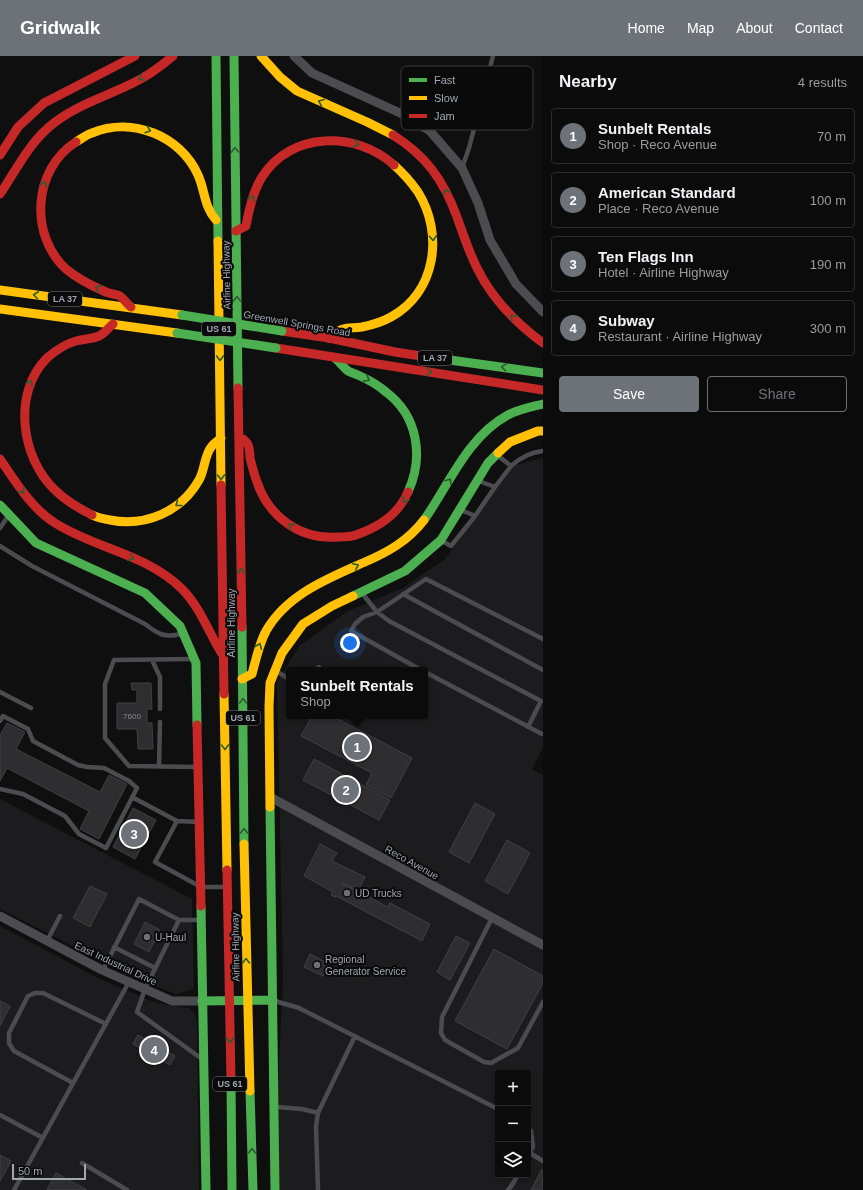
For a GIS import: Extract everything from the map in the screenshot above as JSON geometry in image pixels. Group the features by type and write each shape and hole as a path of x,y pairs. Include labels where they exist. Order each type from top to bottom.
{"main road":[{"path":"0,155 18,127 44,103 135,56"},
{"path":"0,194 32,146 50,126 71,112 146,76 173,56"},
{"name":"Airline Highway","path":"216,56 223,655 228,887 238,1000 252,1123 253,1190"},
{"name":"Airline Highway","path":"232,1190 238,1000 242,678 234,56"},
{"path":"261,56 273,72 294,88 309,97 390,133 406,142 420,155 434,171 446,190 471,256 487,286 504,309 543,342"},
{"path":"130,307 120,296 108,293 87,283 70,272 55,256 45,237 40,213 40,204 44,186 50,169 70,145 91,132 117,126 141,128 163,137 180,149 193,165 202,186 208,212 218,221"},
{"path":"236,231 246,226 252,197 263,176 278,159 306,144 327,140 346,141 357,144 384,156 404,174 421,196 432,230 432,262 425,280 415,297 404,308 390,318 372,325 340,329 328,338"},
{"name":"Greenwell Springs Road","path":"0,290 130,307 328,338 395,352 543,373"},
{"name":"LA 37","path":"0,309 176,333 543,390"},
{"path":"113,324 101,335 73,342 52,355 35,373 25,394 21,420 26,449 40,477 50,489 78,510 90,515 115,521 137,522 153,518 162,515 173,508 191,492 202,475 210,448 221,438"},
{"path":"239,436 248,444 257,482 267,503 276,514 293,528 313,536 336,539 363,534 385,522 401,506 412,487 418,466 415,432 406,412 392,396 377,385 347,370 335,358"},
{"path":"242,678 252,674 258,648 264,635 279,613 289,603 299,594 318,583 383,554 406,540 425,519 463,458 481,435 498,422 515,412 543,404"},
{"path":"276,1190 270,797 270,683 282,653 303,624 332,606 405,571 441,540 488,463 510,442 538,431 543,431"},
{"path":"0,459 27,497 44,515 72,532 156,569 174,582 191,599 198,609 210,634 223,655"},
{"path":"0,505 36,543 145,593 180,626 196,663 206,1190"},
{"name":"East Industrial Drive","path":"202,1001 273,1000"}],"street":[{"path":"294,56 312,73 401,114"},
{"path":"428,130 462,168 478,203 490,240 516,284 543,312"},
{"name":"Reco Avenue","path":"270,797 543,945"},
{"name":"East Industrial Drive","path":"0,916 102,970 145,989 172,1000 202,1001"}],"lane":[{"path":"490,66 493,56"},
{"path":"462,168 474,130"},
{"path":"441,540 451,546 511,466 520,459 536,451 543,451"},
{"path":"497,454 511,466"},
{"path":"478,480 495,487"},
{"path":"460,509 475,516"},
{"path":"0,528 9,514"},
{"path":"0,546 32,566 145,624 159,634 172,636 183,634"},
{"path":"416,667 351,631 355,624 363,617 377,612 426,579 543,639"},
{"path":"361,592 377,612 389,621 542,699 528,727"},
{"path":"403,594 543,670"},
{"path":"194,659 114,660 104,684 105,738 129,766 197,768"},
{"path":"152,660 160,677 160,709"},
{"path":"275,670 286,677"},
{"path":"428,674 543,734"},
{"path":"0,692 31,708"},
{"path":"0,721 3,716 28,730 33,741 78,765 104,768 129,781 137,788 106,848 79,834 66,816 23,794 0,789"},
{"path":"159,766 160,722"},
{"path":"132,798 177,821 200,822"},
{"path":"177,821 155,862 201,887 228,887"},
{"path":"102,970 139,899 179,920 201,920"},
{"path":"47,941 60,916"},
{"path":"492,918 442,1017 441,1033 445,1040 484,1062 491,1063 518,1048 543,1002"},
{"path":"179,920 145,989 137,1012 203,1060"},
{"path":"114,947 155,968"},
{"path":"14,1190 129,982"},
{"path":"74,1083 14,1051 9,1043 9,1032 28,996 35,993 43,993 106,1024"},
{"path":"273,1000 298,1008 495,1107"},
{"path":"318,1190 316,1126 318,1113 355,1036"},
{"path":"274,1106 302,1109 318,1113"},
{"path":"0,1115 43,1138"},
{"path":"531,1136 533,1147 531,1151"},
{"path":"531,1156 543,1160"},
{"path":"82,1163 127,1190"},
{"path":"508,1190 516,1178"}],"shaded area":[{"path":"543,458 543,747 532,769 543,775 543,1190 273,1190 283,979 277,682 286,667 286,719 428,719 428,667 286,667 299,646 348,611 403,588 445,559 511,466"},
{"path":"0,799 192,899 194,989 176,994 139,980 0,909"},
{"path":"0,926 98,978 151,1001 189,1008 195,1013 197,1023 199,1190 0,1190"}],"building":[{"path":"131,683 151,683 152,709 147,709 147,723 152,723 153,749 138,749 137,729 117,729 117,703 137,703 137,690 132,690"},
{"path":"310,719 338,719 412,758 391,798 366,785 372,773 301,736"},
{"path":"7,723 25,732 16,749 100,792 109,775 127,784 99,839 80,829 89,811 7,768 0,781 0,735"},
{"path":"314,759 390,800 379,820 303,780"},
{"path":"475,803 495,814 469,863 449,852"},
{"path":"133,808 156,820 135,859 113,847"},
{"path":"507,840 530,853 508,894 485,881"},
{"name":"UD Trucks","path":"320,844 337,853 332,861 365,877 358,891 342,883 388,907 390,903 430,924 422,941 336,896 331,895 333,892 304,876"},
{"path":"90,886 107,894 90,927 73,918"},
{"name":"U-Haul","path":"145,922 160,930 149,952 134,944"},
{"path":"456,936 470,943 450,980 437,972"},
{"path":"494,949 543,976 543,983 507,1049 455,1021"},
{"name":"Regional Generator Service","path":"310,954 329,964 323,976 304,967"},
{"path":"0,1001 10,1006 0,1026"},
{"path":"138,1035 175,1056 170,1065 133,1044"},
{"path":"0,1155 11,1161 0,1181"},
{"path":"542,1169 543,1190 531,1190"},
{"path":"56,1173 87,1190 47,1190"}],"traffic: fast":[{"path":"216,56 218,241"},
{"path":"234,56 238,388"},
{"path":"182,315 282,331"},
{"path":"177,333 276,348"},
{"path":"421,356 543,373"},
{"path":"335,358 348,371 367,379 383,389 397,402 405,413 411,425 417,451 413,479 408,492"},
{"path":"424,520 460,463 481,436 494,424 508,415 543,404"},
{"path":"353,596 405,571 441,540 488,463 498,453"},
{"path":"0,505 36,543 145,593 180,626 196,663 197,725"},
{"path":"242,627 244,844"},
{"path":"270,807 275,1190"},
{"path":"201,906 206,1190"},
{"path":"202,1001 273,1000"},
{"path":"231,1081 232,1190"},
{"path":"250,1091 253,1190"}],"traffic: slow":[{"path":"261,56 280,77 297,91 393,135"},
{"path":"76,142 92,133 107,128 123,127 154,133 168,140 190,161 198,175 209,210 216,220"},
{"path":"329,338 341,330 362,327 381,322 391,317 406,306 418,293 426,278 431,261 433,243 431,226 426,208 418,192 394,165"},
{"path":"218,241 221,485"},
{"path":"0,290 182,315"},
{"path":"0,309 177,333"},
{"path":"498,453 510,442 538,431 543,431"},
{"path":"92,515 99,518 123,522 149,519 172,509 182,501 199,480 209,450 221,438"},
{"path":"242,679 252,674 266,631 285,607 297,597 323,581 390,550 411,534 424,520"},
{"path":"270,807 270,683 282,653 303,624 332,606 353,596"},
{"path":"224,694 227,870"},
{"path":"244,844 250,1091"}],"traffic: jam":[{"path":"0,155 18,127 44,103 135,56"},
{"path":"0,194 28,150 49,127 68,113 144,77 159,68 173,56"},
{"path":"393,135 415,151 424,160 446,191 474,262 497,300 514,319 543,343"},
{"path":"236,231 246,226 250,207 259,182 274,162 290,151 306,144 325,141 343,142 361,146 379,154 394,165"},
{"path":"76,142 62,154 51,168 44,185 41,203 42,221 46,239 54,255 66,269 90,285 108,293 120,296 131,307"},
{"path":"92,515 63,498 43,477 34,461 28,443 25,425 25,407 29,389 36,372 47,358 68,344 99,336 113,324"},
{"path":"282,331 329,338 421,356"},
{"path":"276,348 543,390"},
{"path":"238,388 242,627"},
{"path":"243,439 249,446 250,458 254,473 262,495 269,506 288,524 311,535 324,537 345,537 354,536 364,532 380,524 393,514 404,500 408,492"},
{"path":"0,459 24,494 46,517 71,532 153,568 168,577 182,589 199,612 222,654"},
{"path":"221,485 224,694"},
{"path":"197,725 201,906"},
{"path":"227,870 231,1081"}],"place":[{"name":"Sunbelt Rentals","path":"357,747"},
{"name":"American Standard","path":"346,790"},
{"name":"Ten Flags Inn","path":"134,834"},
{"name":"UD Trucks","path":"347,893"},
{"name":"U-Haul","path":"147,937"},
{"name":"Regional Generator Service","path":"317,965"},
{"name":"Subway","path":"154,1050"}]}
